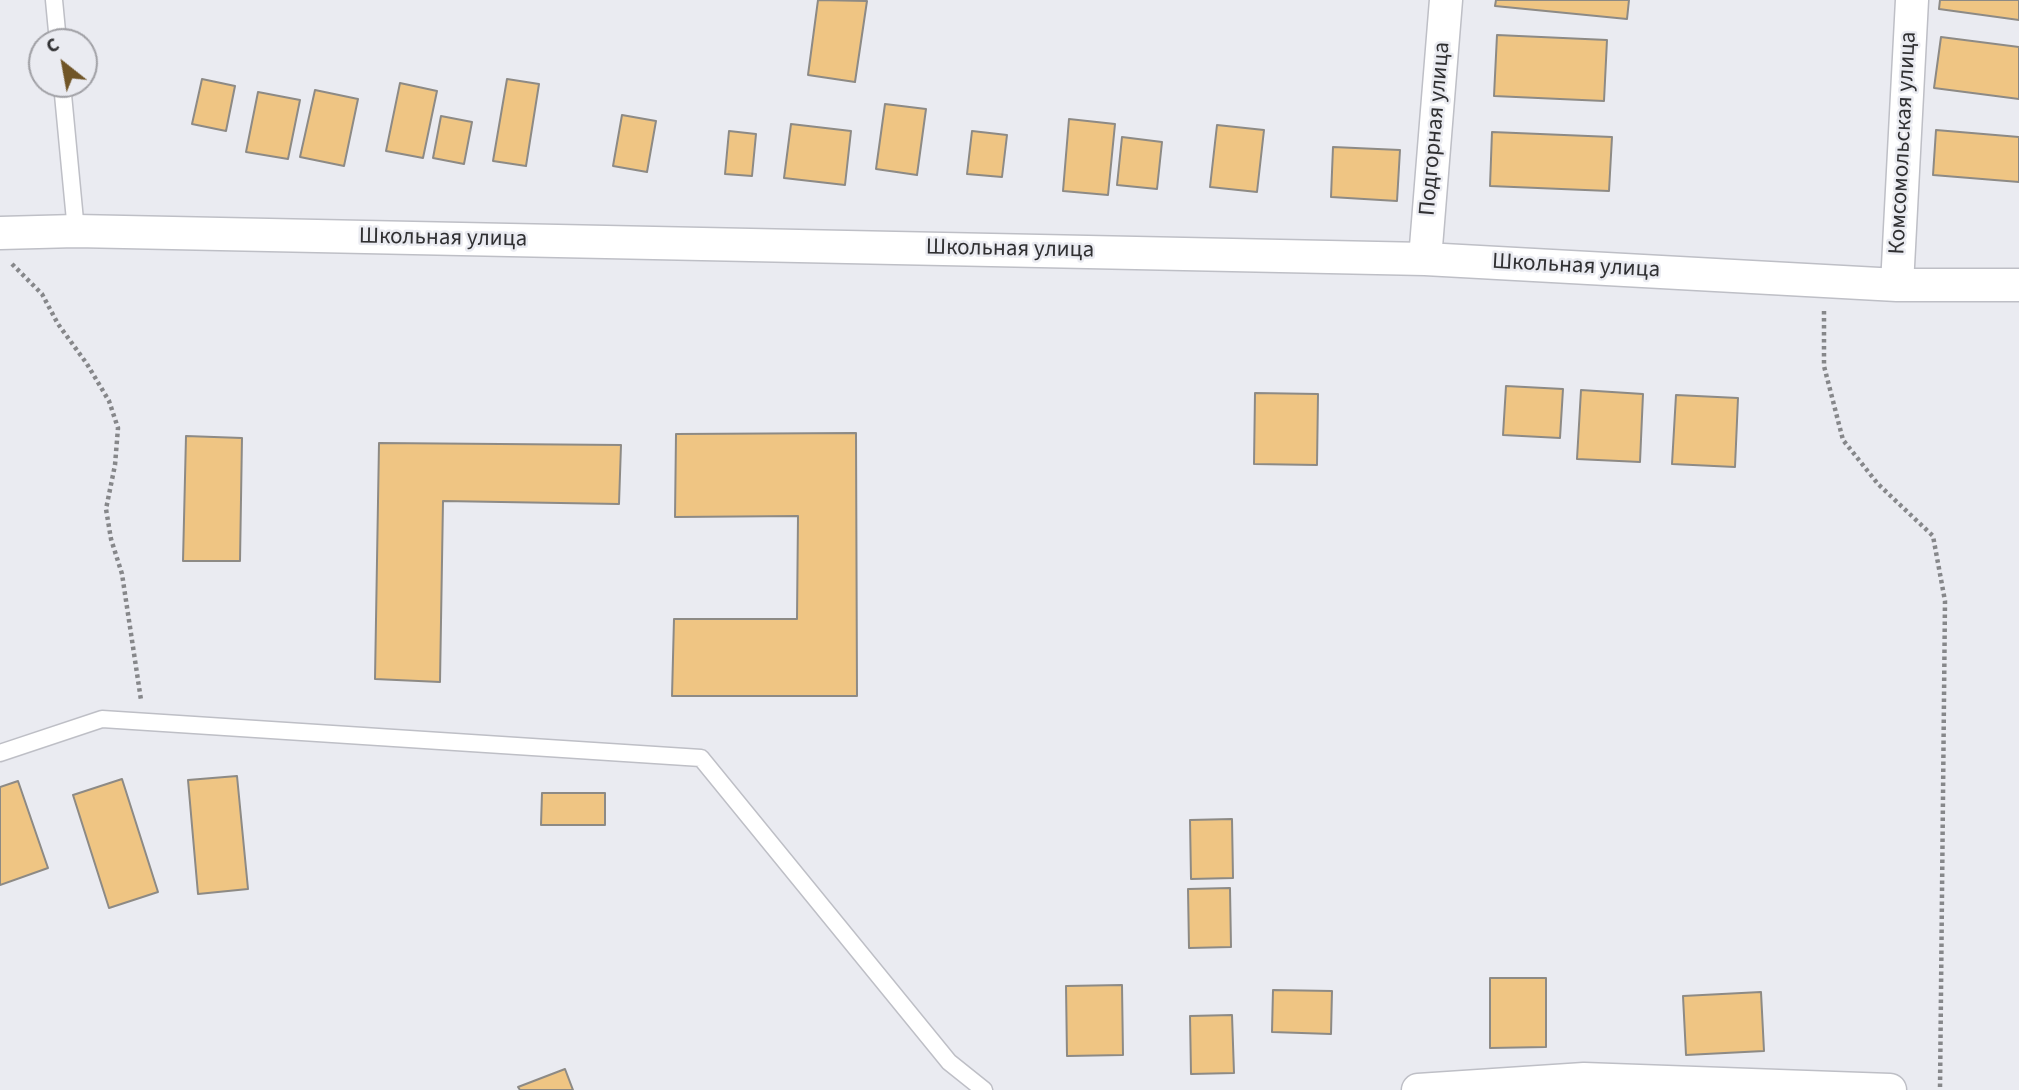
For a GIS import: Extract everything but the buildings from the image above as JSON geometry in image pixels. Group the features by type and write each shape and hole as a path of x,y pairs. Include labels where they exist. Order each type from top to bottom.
{"street":[{"name":"Подгорная улица","path":"1425,259 1446,0"},
{"name":"Комсомольская улица","path":"1897,285 1912,0"},
{"name":"Школьная улица","path":"5,248 76,231 1425,259 1897,285 2019,285"},
{"path":"1418,1090 1584,1079 1622,1085 1890,1090"}],"lane":[{"path":"54,0 56,28"},
{"path":"63,98 76,231"},
{"path":"0,753 102,719 701,758 949,1062 984,1090"}],"path":[{"path":"5,248 42,294 58,324 87,364 109,401 118,428 115,465 106,509 111,539 122,574 144,722"},
{"path":"1824,281 1824,366 1843,440 1878,484 1933,536 1945,601 1940,1090"}]}
